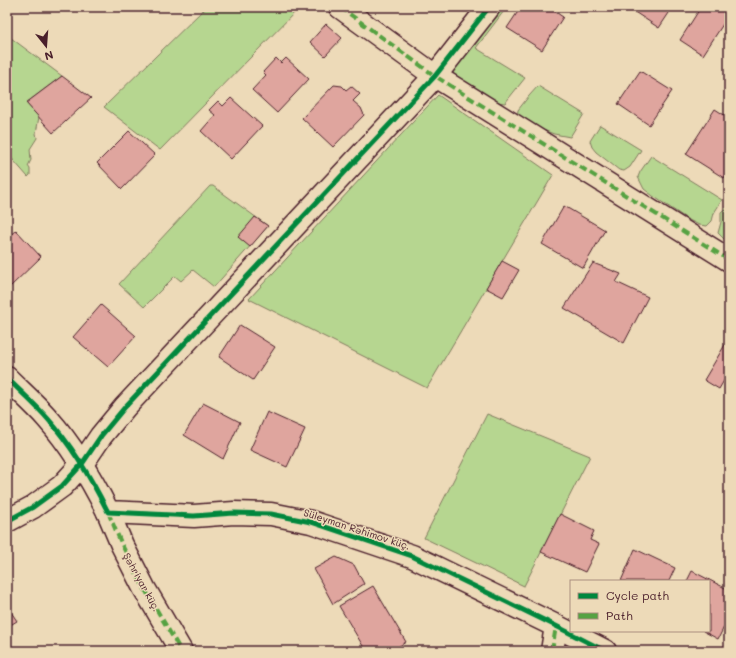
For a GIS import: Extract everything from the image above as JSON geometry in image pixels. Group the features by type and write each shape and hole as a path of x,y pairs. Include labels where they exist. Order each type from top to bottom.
{"street":[{"path":"340,7 435,76 729,260"},
{"path":"7,521 33,507 62,486 82,464 102,436 126,407 435,76 489,7"},
{"path":"7,378 48,418 64,438 82,464 108,512"},
{"name":"Süleyman Rəhimov küç.","path":"108,512 194,516 234,513 271,514 311,522 412,556 605,651"},
{"name":"Şəhriyar küç.","path":"108,512 122,545 141,582 181,651"},
{"path":"552,651 556,626"}],"green space":[{"path":"206,7 300,7 160,150 104,107"},
{"path":"507,7 476,48 525,78 505,103 476,99 449,74 497,10"},
{"path":"7,35 62,76 26,103 39,117 36,133 37,138 30,149 31,160 28,166 30,169 30,175 28,177 7,153"},
{"path":"538,86 584,114 570,137 554,134 517,119 518,110"},
{"path":"438,95 553,175 427,388 249,299"},
{"path":"600,125 641,150 630,167 624,171 619,170 596,152 592,147 590,141"},
{"path":"651,156 722,200 714,213 712,221 707,226 699,225 687,219 644,189 638,177"},
{"path":"210,186 213,186 268,226 214,287 193,270 181,281 175,276 144,307 119,284"},
{"path":"729,205 729,244 718,233 721,222 721,212"},
{"path":"487,414 590,456 524,586 424,538"}],"building":[{"path":"521,7 548,7 563,17 542,50 507,28"},
{"path":"627,7 673,7 659,28"},
{"path":"701,7 729,7 729,15 703,55 680,40"},
{"path":"326,24 342,38 325,56 310,42"},
{"path":"276,58 281,63 286,58 309,79 277,113 252,90 266,75 263,72"},
{"path":"640,71 672,91 649,125 618,104"},
{"path":"62,76 91,98 53,133 26,103"},
{"path":"334,85 342,86 346,90 351,86 360,94 353,101 361,108 364,115 333,147 302,118"},
{"path":"231,98 262,126 231,159 201,131 215,115 209,110 218,101 223,106"},
{"path":"715,109 729,118 729,171 724,178 686,154"},
{"path":"129,131 155,155 122,189 97,163"},
{"path":"564,206 605,230 583,268 542,244"},
{"path":"255,217 268,226 250,247 238,237"},
{"path":"16,230 41,257 10,287 7,284 7,238"},
{"path":"502,261 519,270 503,297 486,288"},
{"path":"593,263 621,274 616,282 648,297 624,343 564,308"},
{"path":"101,305 136,336 108,367 73,337"},
{"path":"240,325 275,347 253,380 219,357"},
{"path":"729,338 729,372 719,389 704,380"},
{"path":"203,403 240,422 223,459 184,435"},
{"path":"267,412 305,429 287,467 250,450"},
{"path":"560,514 594,531 590,540 599,544 585,572 541,552"},
{"path":"635,549 675,568 669,580 621,580"},
{"path":"336,557 354,565 364,584 333,604 314,569"},
{"path":"692,571 710,580 688,580"},
{"path":"710,580 729,590 729,617 718,639 705,632 710,632"},
{"path":"373,586 406,642 391,651 366,651 339,606"},
{"path":"7,606 17,621 7,627"}],"marked path":[{"path":"340,7 435,76 729,260"},
{"path":"108,512 122,545 144,588 181,651"},
{"path":"552,651 556,626"}],"cycle path":[{"path":"7,521 33,507 62,486 82,464 101,436 125,407 435,76 489,7"},
{"path":"7,378 43,414 66,441 88,475 108,512 194,516 234,513 271,514 311,522 412,556 605,651"}]}
